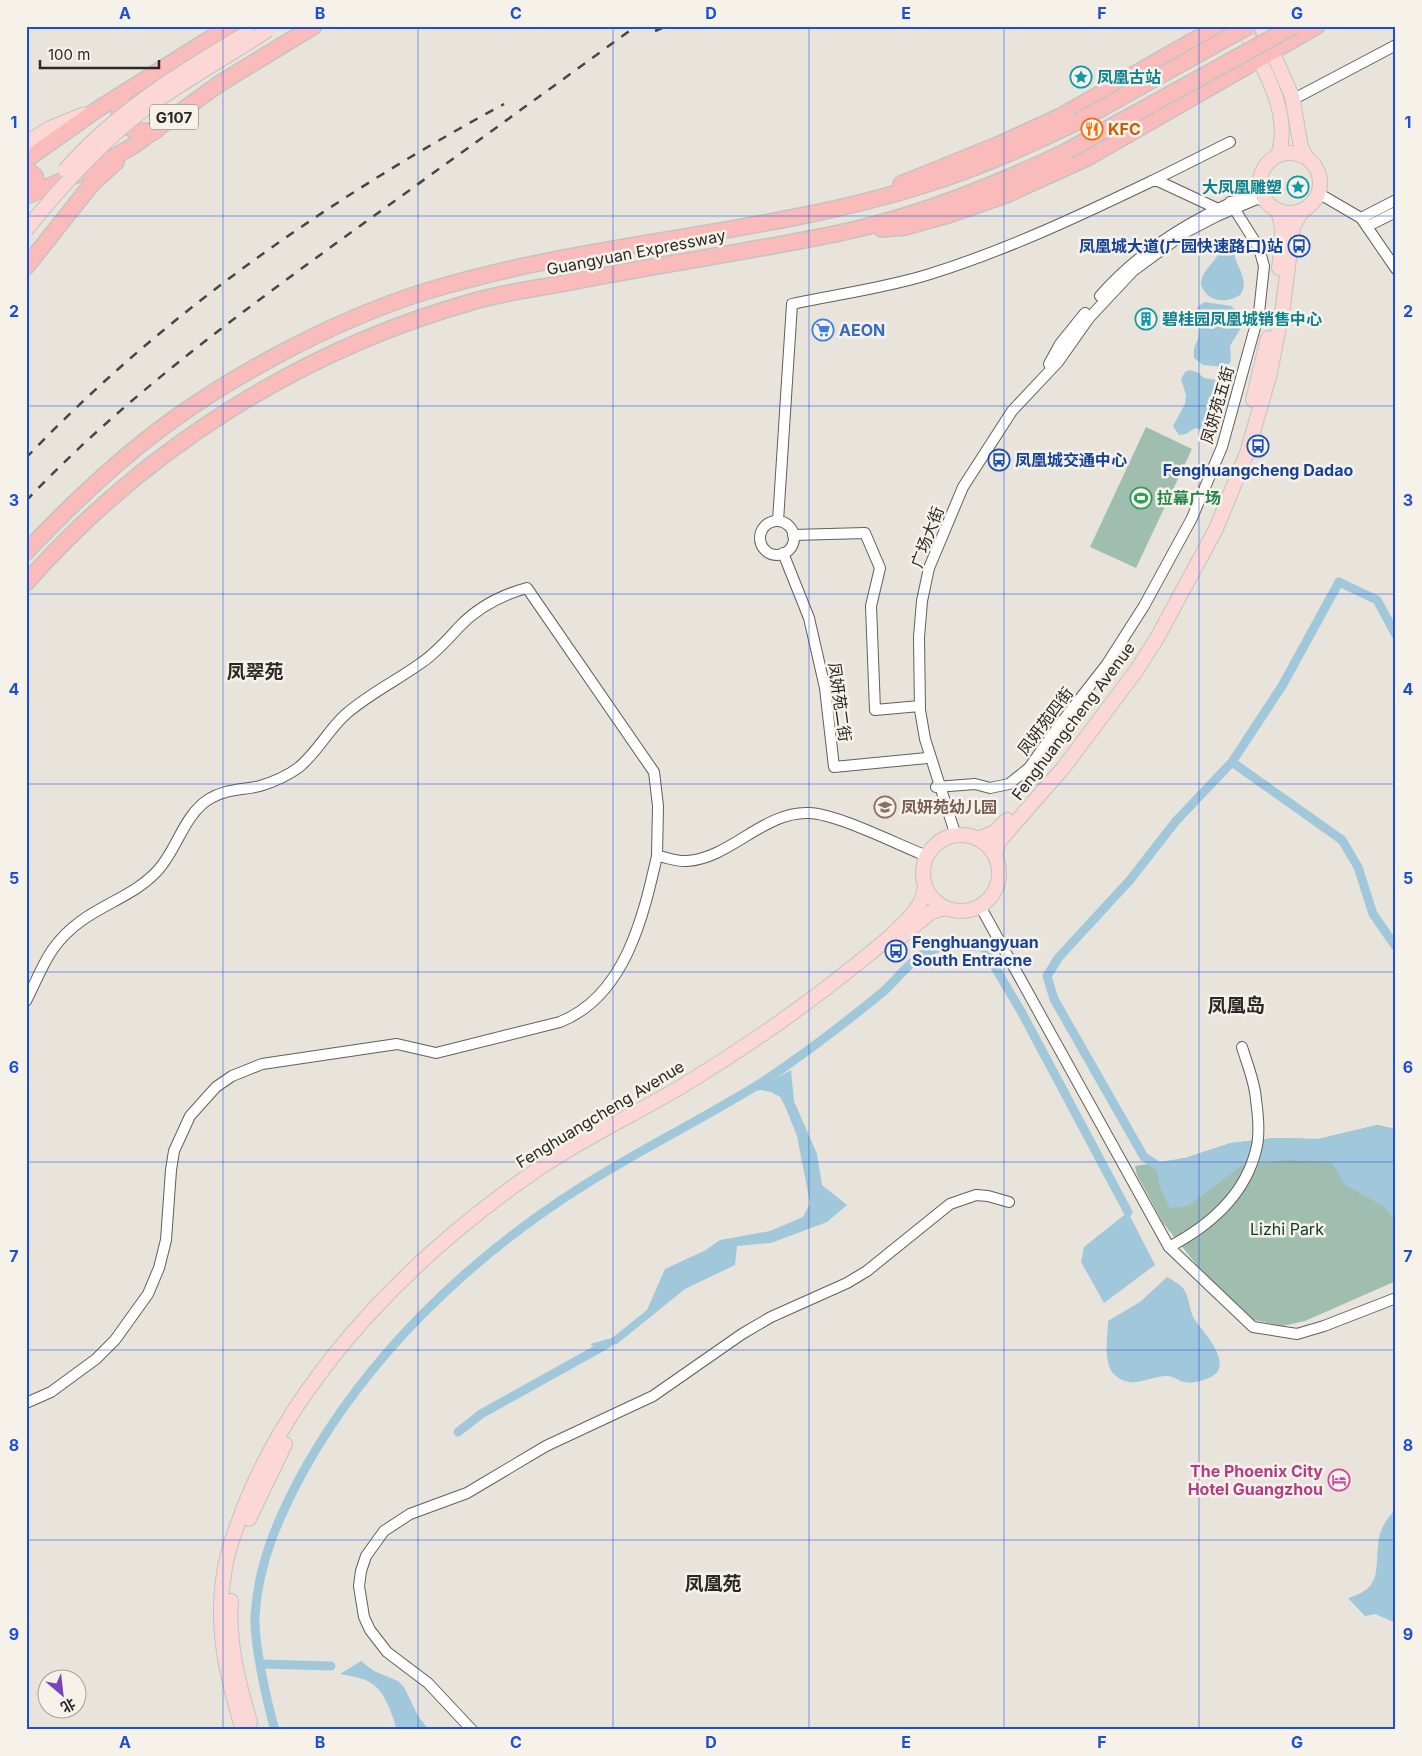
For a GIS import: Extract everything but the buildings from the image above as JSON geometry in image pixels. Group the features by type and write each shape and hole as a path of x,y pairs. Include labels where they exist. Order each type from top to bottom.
{"highway":[{"name":"G107","path":"26,160 98,109 230,26"},
{"name":"G107","path":"27,195 104,163 134,146 219,84 314,26"},
{"path":"870,200 913,178 1000,144 1061,116 1219,26"},
{"name":"Guangyuan Expressway","path":"26,552 68,509 136,447 182,413 242,375 324,332 374,310 425,292 537,263 811,213 925,185 978,167 1026,147 1077,122 1248,26"},
{"name":"Guangyuan Expressway","path":"26,583 49,557 107,503 162,456 211,422 258,393 306,367 366,340 419,318 477,300 651,265 846,232 952,200 1012,177 1067,151 1294,26"},
{"path":"846,232 905,227 1006,194 1087,158 1317,26"},
{"path":"204,42 217,42 226,51 227,67 219,84"},
{"path":"124,93 119,105 118,114 123,122 139,132 155,131"},
{"path":"26,267 91,185 134,146"},
{"path":"26,169 35,176 36,181 27,195"}],"main road":[{"path":"1243,26 1279,111 1281,146 1278,155 1264,168 1260,187 1272,206 1292,212 1304,209 1314,202 1318,193 1319,173 1301,147 1292,100 1274,52 1261,26"},
{"path":"26,216 78,155 124,113 173,77 267,28"},
{"path":"26,230 84,163 123,128 172,91 267,28"},
{"path":"26,143 50,128 98,109"},
{"path":"1278,155 1298,154 1307,158"},
{"name":"Fenghuangcheng Avenue","path":"978,839 995,832 1005,822 1044,778 1102,704 1152,630 1206,531 1242,439 1266,347 1279,270 1283,233 1282,223 1272,206"},
{"name":"Fenghuangcheng Avenue","path":"995,855 1002,838 1064,767 1136,671 1157,638 1216,529 1247,453 1270,374 1283,306 1293,226 1304,209"},
{"path":"964,835 978,839 995,855 999,875 996,889 980,906 960,911 945,908 933,899 925,886 923,871 926,856 936,844 952,836 964,835"},
{"name":"Fenghuangcheng Avenue","path":"243,1730 232,1693 222,1645 222,1593 230,1547 253,1486 267,1456 303,1398 331,1362 390,1293 471,1219 545,1164 685,1084 816,995 911,915 919,906 925,886"},
{"name":"Fenghuangcheng Avenue","path":"252,1730 234,1662 231,1640 231,1594 236,1560 252,1514 281,1452 315,1397 364,1335 425,1270 504,1204 562,1164 674,1100 766,1042 824,1000 924,917 945,908"}],"street":[{"path":"1292,100 1396,45"},
{"path":"778,521 792,304 937,272 997,251 1062,224 1152,181 1195,165 1230,142"},
{"path":"1152,181 1158,181 1216,208"},
{"path":"1232,206 1260,187"},
{"path":"1318,193 1361,218 1396,269"},
{"name":"广场大街","path":"952,836 926,740 920,706 920,628 922,600 929,568 963,487 1012,411 1045,372 1060,344 1113,282 1160,242 1185,224 1216,208 1257,200 1272,206"},
{"path":"1361,218 1396,200"},
{"name":"广场大街","path":"1045,372 1058,362 1089,318 1133,272 1186,232 1232,206"},
{"name":"凤妍苑五街","path":"1142,610 1192,518 1222,447 1258,313 1264,266 1259,248 1232,206"},
{"path":"1368,226 1396,212"},
{"path":"778,521 788,525 793,535 791,546 783,553 768,552 760,538 768,524 778,521"},
{"path":"793,535 865,533 880,568 871,606 876,710 920,706"},
{"name":"凤妍苑二街","path":"783,553 809,618 826,688 834,767 927,758"},
{"path":"26,1001 40,969 55,946 81,921 130,894 145,882 171,853 187,822 197,808 210,798 225,792 262,785 280,778 298,767 313,754 345,715 368,696 423,662 471,616 497,598 527,588 654,772 658,806 657,856 638,923 616,975 600,997 577,1014 560,1022 436,1053 397,1044 262,1064 232,1076 216,1087 190,1116 174,1151 166,1240 159,1268 148,1294 115,1340 96,1360 66,1382 26,1403"},
{"name":"凤妍苑四街","path":"938,787 975,784 990,788 1009,784 1029,768 1057,728 1108,664 1142,610"},
{"name":"广场大街","path":"926,740 924,748 938,787"},
{"path":"657,856 686,862 706,856 783,817 809,813 835,818 926,856"},
{"path":"980,906 1169,1247 1253,1327 1297,1334 1324,1326 1396,1298"},
{"path":"1169,1247 1186,1238 1217,1215 1243,1184 1257,1149 1256,1098 1242,1047"},
{"path":"472,1730 428,1682 387,1652 370,1630 364,1616 359,1586 361,1571 366,1556 384,1531 410,1514 467,1493 546,1446 653,1396 742,1334 771,1317 847,1283 867,1271 950,1204 976,1196 988,1196 1009,1202"}],"green space":[{"name":"拉幕广场","path":"1146,427 1192,449 1136,568 1090,547"},
{"name":"Lizhi Park","path":"1377,1125 1396,1129 1396,1281 1305,1321 1282,1326 1245,1318 1208,1279 1163,1223 1137,1175 1135,1166 1185,1158 1231,1143 1275,1138 1318,1139"}],"water":[{"path":"1221,246 1234,247 1234,254 1244,283 1240,295 1229,300 1212,298 1204,291 1201,285 1204,274 1220,252"},
{"path":"1205,302 1231,306 1242,316 1242,326 1230,346 1231,362 1225,367 1203,365 1194,358 1199,334 1196,313 1200,305"},
{"path":"1189,370 1197,372 1204,378 1222,381 1226,392 1214,406 1217,422 1215,428 1209,431 1195,428 1186,434 1179,435 1173,426 1185,404 1186,395 1181,379 1185,372"},
{"path":"791,1070 794,1101 817,1154 822,1185 847,1205 827,1222 771,1243 737,1246 735,1265 685,1289 617,1344 596,1348 590,1344 612,1338 647,1310 665,1269 706,1250 720,1240 770,1231 803,1217 810,1203 797,1136 785,1106 780,1097 771,1092 761,1090 751,1092"},
{"path":"1377,1125 1396,1129 1396,1222 1385,1207 1345,1185 1331,1162 1287,1160 1241,1166 1188,1206 1170,1208 1160,1188 1157,1170 1165,1162 1185,1158 1231,1143 1275,1138 1318,1139"},
{"path":"1128,1212 1155,1265 1104,1303 1081,1262 1084,1247"},
{"path":"1167,1277 1184,1289 1193,1317 1219,1357 1220,1365 1218,1372 1211,1377 1191,1382 1167,1376 1135,1382 1122,1380 1112,1371 1107,1358 1108,1321 1140,1302"},
{"path":"1396,1509 1396,1623 1375,1614 1365,1616 1348,1598 1367,1589 1372,1583 1375,1576 1381,1531 1387,1519"},
{"path":"361,1661 374,1671 398,1681 404,1687 418,1716 429,1730 397,1730 382,1693 374,1685 358,1678 340,1674"}],"waterway":[{"path":"1160,1167 1144,1157 1054,999 1047,976 1059,957 1130,880 1176,821 1232,762 1282,686 1339,582 1377,600 1396,635"},
{"path":"1232,762 1342,840 1358,867 1373,914 1396,947"},
{"path":"275,1730 268,1705 255,1628 257,1596 265,1559 278,1522 304,1470 358,1388 389,1350 422,1314 458,1280 534,1219 598,1176 764,1081 825,1038 884,991 921,955 934,949 948,946 983,947 1022,1013 1128,1212"},
{"path":"458,1432 481,1414 607,1344"},
{"path":"262,1664 331,1666"}],"railway":[{"path":"26,501 102,427 183,358 310,262 636,26"},
{"path":"655,31 667,26"},
{"path":"26,458 79,405 134,355 251,262 312,219 375,179 439,140 504,104"}],"place":[{"name":"凤凰古站","path":"1081,77"},
{"name":"KFC","path":"1092,129"},
{"name":"大凤凰雕塑","path":"1298,187"},
{"name":"凤凰城大道(广园快速路口)站","path":"1299,246"},
{"name":"碧桂园凤凰城销售中心","path":"1146,319"},
{"name":"AEON","path":"823,330"},
{"name":"Fenghuangcheng Dadao","path":"1258,446"},
{"name":"凤凰城交通中心","path":"999,460"},
{"name":"拉幕广场","path":"1141,498"},
{"name":"凤妍苑幼儿园","path":"885,807"},
{"name":"Fenghuangyuan South Entracne","path":"896,951"},
{"name":"The Phoenix City Hotel Guangzhou","path":"1339,1480"}],"district":[{"name":"凤翠苑","path":"255,671"},
{"name":"凤凰岛","path":"1236,1005"},
{"name":"凤凰苑","path":"713,1583"}]}
